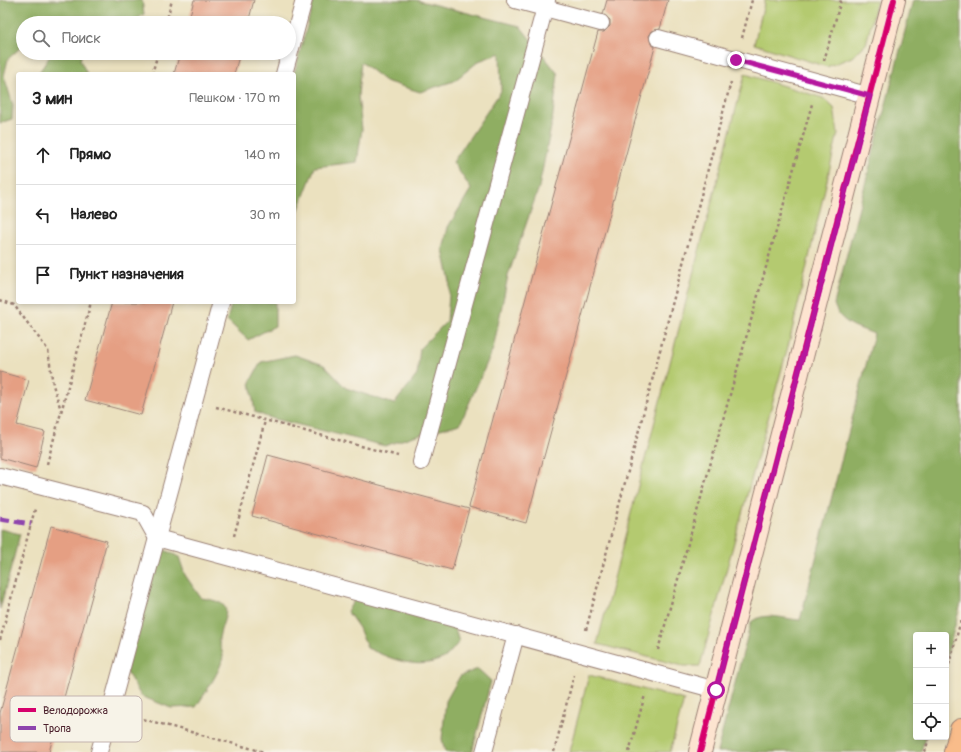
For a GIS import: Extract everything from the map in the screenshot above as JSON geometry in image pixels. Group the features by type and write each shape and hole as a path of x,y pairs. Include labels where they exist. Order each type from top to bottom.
{"main road":[{"path":"955,752 961,730"}],"street":[{"path":"700,752 894,0"}],"lane":[{"path":"296,30 304,0"},
{"path":"515,0 546,4 601,23"},
{"path":"420,462 546,4"},
{"path":"658,38 870,96"},
{"path":"285,72 288,60"},
{"path":"114,696 220,304"},
{"path":"0,476 143,513 157,538 716,690"},
{"path":"484,752 516,635"},
{"path":"99,752 102,742"}],"path":[{"path":"168,16 172,0"},
{"path":"554,752 752,0"},
{"path":"628,752 841,0"},
{"path":"153,72 156,60"},
{"path":"0,300 14,305 48,350 53,385 62,410"},
{"path":"0,640 90,304"},
{"path":"232,543 266,421"},
{"path":"948,668 961,620"},
{"path":"142,720 264,752"},
{"path":"925,752 928,740"}],"green space":[{"path":"0,0 142,0 144,14 141,16 16,16 16,52 8,59 4,76 13,105 12,119 0,123"},
{"path":"314,0 416,0 520,26 558,74 552,122 539,187 508,276 493,349 460,424 413,436 385,446 267,417 255,412 250,382 261,362 295,355 324,365 346,388 394,404 417,375 420,348 447,321 450,282 443,250 448,227 471,189 453,162 501,91 500,53 479,61 454,81 420,92 385,81 361,62 358,96 362,129 357,162 315,167 296,217 296,72 295,72"},
{"path":"765,0 877,0 866,44 852,57 827,67 754,44"},
{"path":"913,0 961,0 961,603 949,648 949,632 913,632 913,740 924,740 921,752 717,752 751,622 768,616 800,620 874,334 850,324 840,316 834,304"},
{"path":"47,60 80,60 86,72 39,72"},
{"path":"745,74 823,98 834,108 838,133 790,339 700,666 683,666 597,644"},
{"path":"231,304 275,304 275,326 248,340 227,320"},
{"path":"0,529 20,534 0,609"},
{"path":"163,549 179,557 185,575 201,598 220,603 226,610 219,640 223,655 222,661 212,682 196,707 171,708 141,696 126,671 155,568"},
{"path":"356,598 454,626 459,642 448,655 434,662 405,662 376,652 367,648 359,628 347,611"},
{"path":"478,669 491,681 472,752 445,752 442,739 446,701 460,676"},
{"path":"589,675 684,700 670,752 569,752"}],"building":[{"path":"194,0 254,0 250,16 190,16"},
{"path":"607,0 668,0 660,29 652,31 649,36 651,44 655,47 526,523 469,507 598,32 604,32 610,26 610,20 603,14"},
{"path":"178,60 238,60 235,72 175,72"},
{"path":"111,304 171,304 141,415 85,400"},
{"path":"0,372 29,380 17,425 45,432 36,468 0,458"},
{"path":"268,455 469,509 452,570 252,516"},
{"path":"51,526 107,541 64,696 10,696 10,742 52,742 49,752 0,752 0,713"}],"marked path":[{"path":"0,519 31,524"}],"cycle path":[{"path":"700,752 894,0"}],"route":[{"path":"716,690 870,96 736,60"}]}
